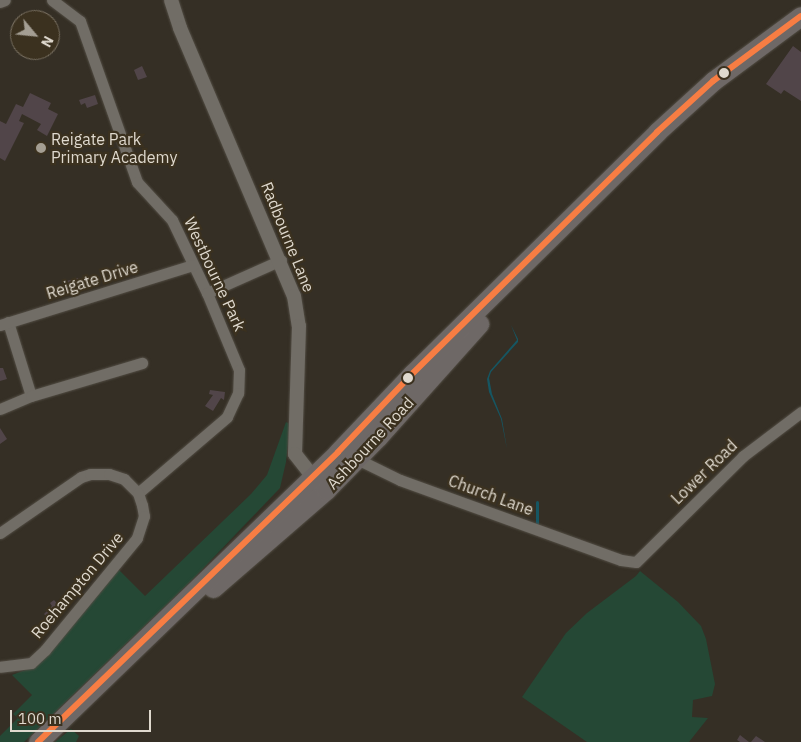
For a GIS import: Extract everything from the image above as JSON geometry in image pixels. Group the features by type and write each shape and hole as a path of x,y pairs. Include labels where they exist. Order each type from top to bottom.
{"highway":[{"name":"Ashbourne Road","path":"38,742 338,452 412,374 656,132 713,81 801,16"},
{"name":"Ashbourne Road","path":"119,664 226,578 326,490 357,458 594,194"}],"street":[{"path":"0,2 5,0"},
{"name":"Westbourne Park","path":"52,0 80,21 138,182 172,220 236,359 240,380 238,393 227,417 138,493"},
{"name":"Radbourne Lane","path":"171,0 180,28 281,260 298,312 295,454 312,477 326,490"},
{"path":"207,294 281,260"},
{"name":"Reigate Drive","path":"4,324 194,265"},
{"path":"4,324 31,396"},
{"path":"0,410 31,396 142,363"},
{"name":"Lower Road","path":"636,562 743,456 801,412"},
{"name":"Church Lane","path":"338,452 357,458 400,480 621,560 636,562"},
{"path":"0,533 81,477 90,474 119,476 138,493"},
{"name":"Roehampton Drive","path":"0,667 30,663 45,650 137,538 144,516 138,493"}],"green space":[{"path":"286,422 290,424 286,462 280,488 192,580 24,742 0,742 0,736 18,718 13,714 32,695 12,675 33,667 118,569 145,596 251,494 267,475"},
{"path":"640,571 678,602 701,626 706,639 715,684 712,696 693,700 692,717 708,718 689,742 587,742 522,697 566,633 587,613"},
{"path":"71,729 79,736 76,742 55,742"}],"water":[{"path":"511,325 518,342 491,372 489,378 492,394 502,419 507,449 501,419 489,392 487,379 490,371 517,340"}],"building":[{"path":"793,46 801,52 801,101 784,90 781,94 766,84"},
{"path":"142,66 147,77 138,80 134,70"},
{"path":"30,93 51,103 48,109 58,114 47,136 37,130 41,124 22,114 19,121 24,123 5,161 0,158 0,121 6,124 16,104 23,107"},
{"path":"95,95 98,104 87,108 85,103 81,105 79,100"},
{"path":"78,278 81,289 70,291 67,281"},
{"path":"0,368 3,368 7,379 0,381"},
{"path":"210,390 225,392 224,400 221,398 213,411 205,406 213,395 209,394"},
{"path":"0,428 7,439 0,444"},
{"path":"54,600 62,609 50,620 44,614 52,606 50,603"},
{"path":"740,735 749,742 737,740"},
{"path":"756,736 765,742 751,742"}],"waterway":[{"path":"537,502 537,525"}],"transit line":[{"path":"38,742 338,452 412,374 657,132 713,81 801,16"}],"place":[{"name":"Reigate Park Primary Academy","path":"41,148"}]}
